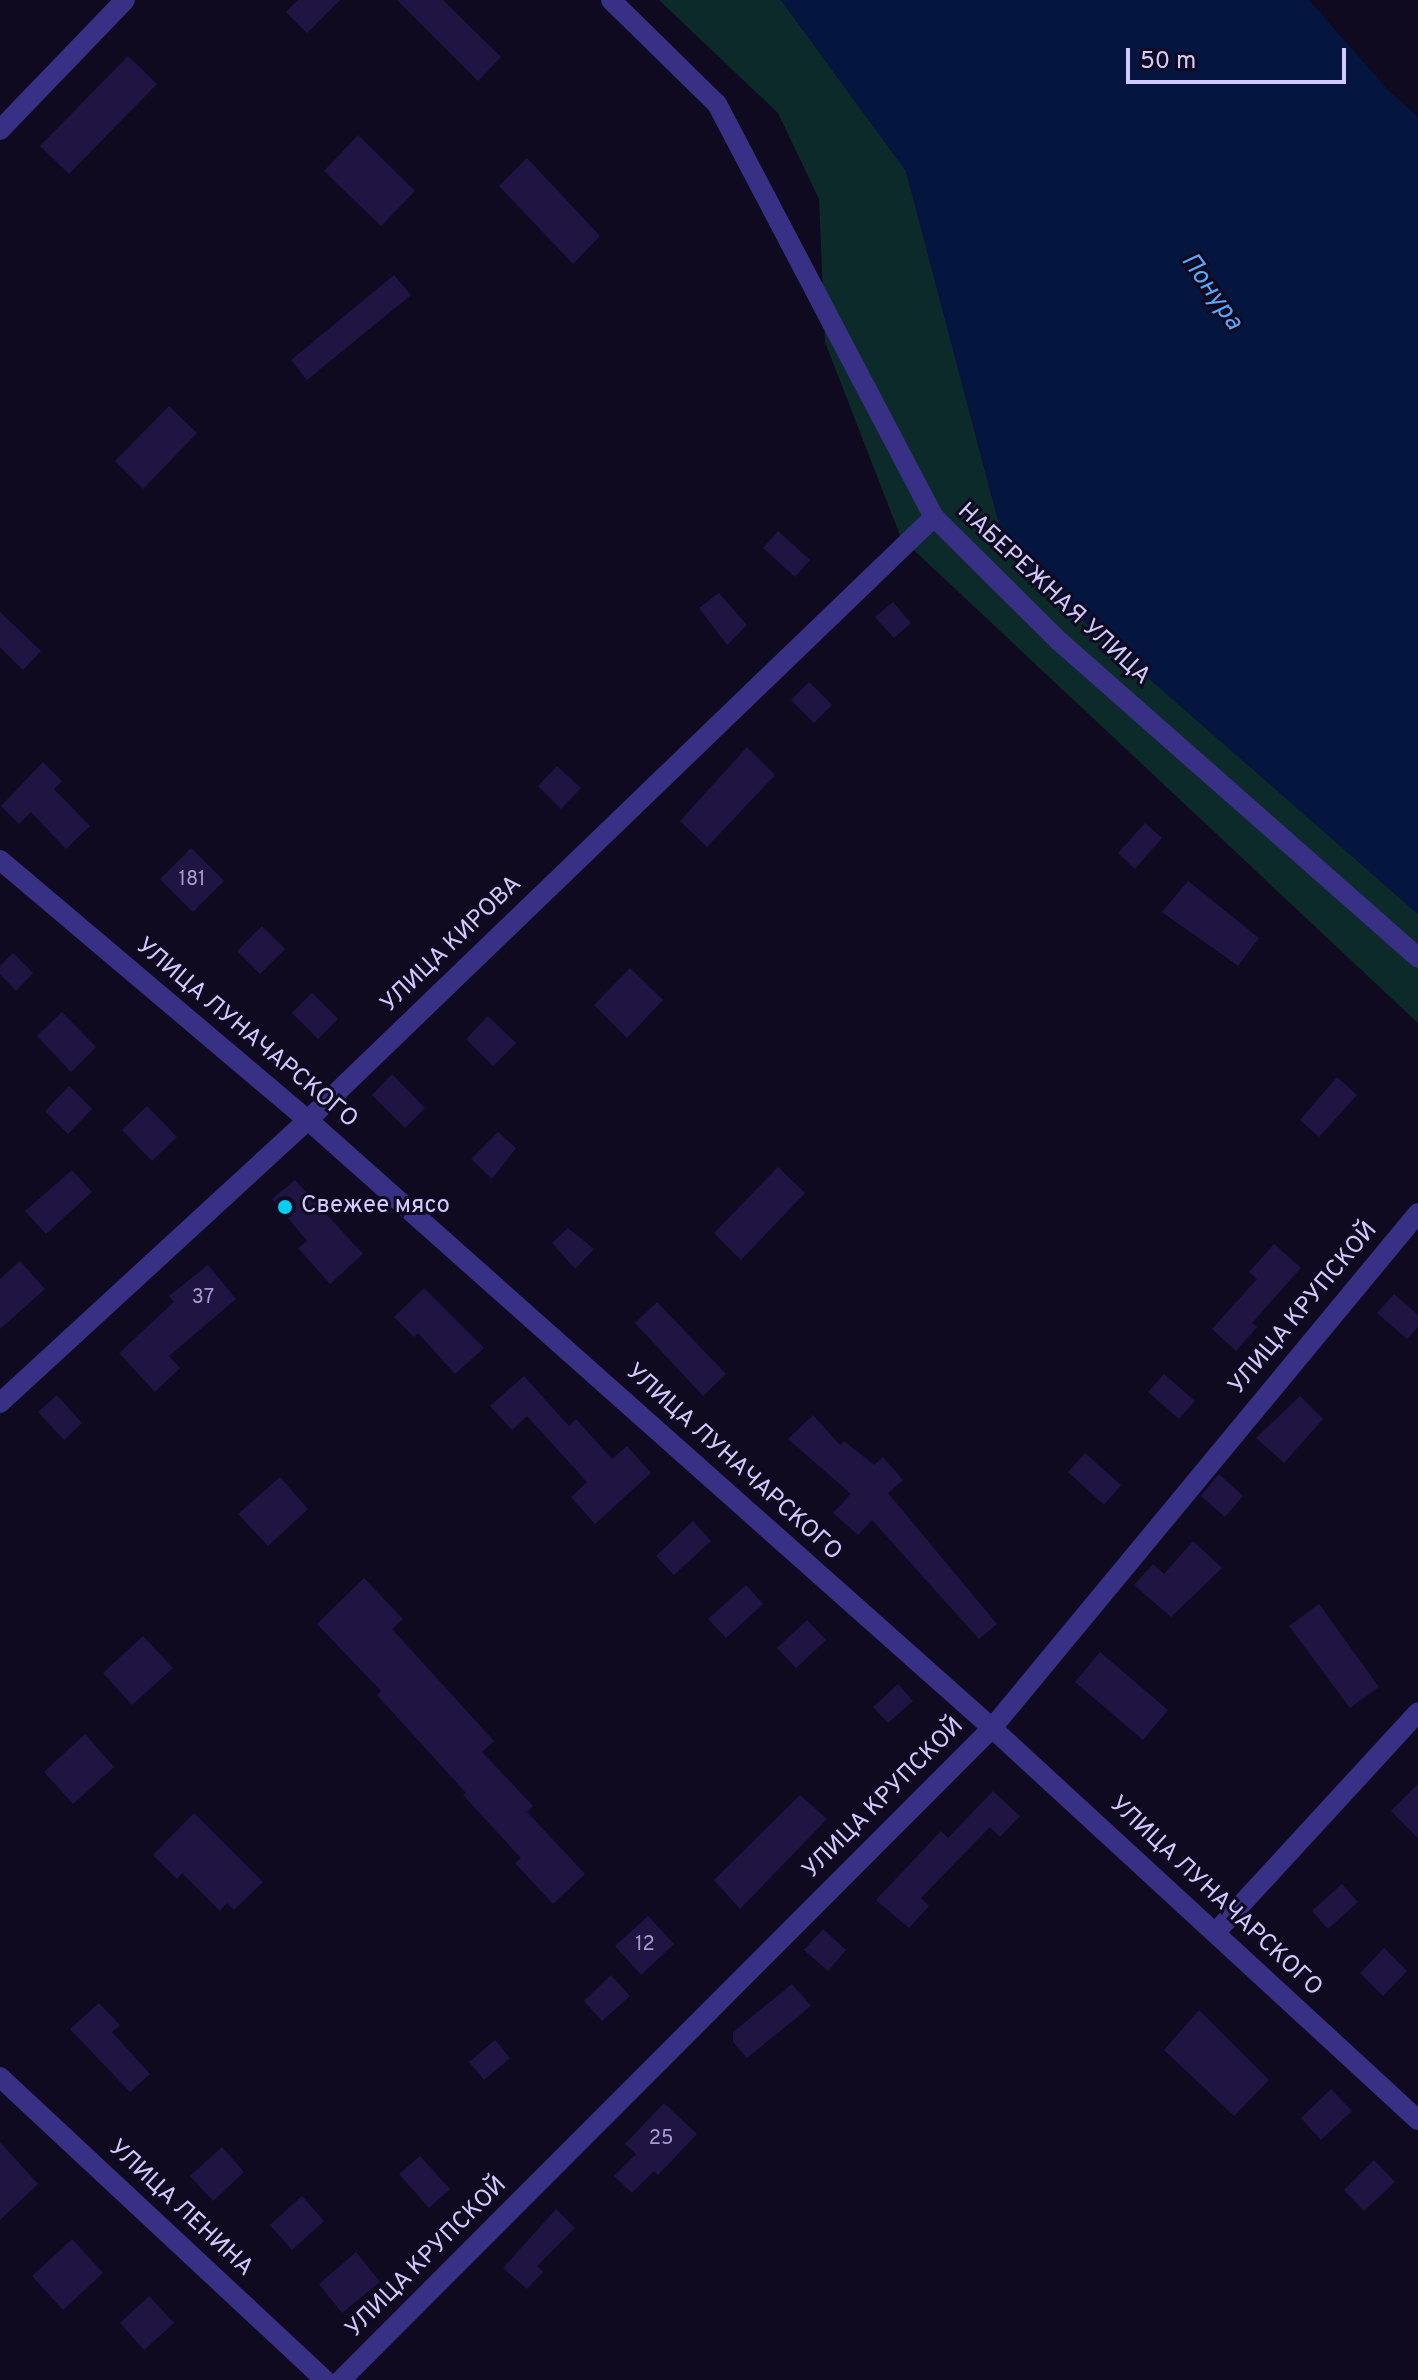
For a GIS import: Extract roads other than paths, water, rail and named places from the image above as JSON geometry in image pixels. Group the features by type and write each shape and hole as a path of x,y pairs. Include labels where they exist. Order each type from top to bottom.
{"street":[{"path":"0,130 125,0"},
{"name":"НАБЕРЕЖНАЯ УЛИЦА","path":"611,0 717,104 934,517 1059,641 1418,958"},
{"name":"УЛИЦА КИРОВА","path":"0,1403 308,1120 934,517"},
{"name":"УЛИЦА ЛУНАЧАРСКОГО","path":"0,860 308,1120 992,1728 1418,2120"},
{"name":"УЛИЦА КРУПСКОЙ","path":"341,2380 992,1728 1418,1213"},
{"path":"1215,1933 1418,1712"},
{"name":"УЛИЦА ЛЕНИНА","path":"0,2077 325,2380"}],"water":[{"name":"Понура","path":"781,0 1309,0 1386,88 1418,117 1418,914 1007,554 906,171"}],"place":[{"name":"Свежее мясо","path":"285,1207"}]}
